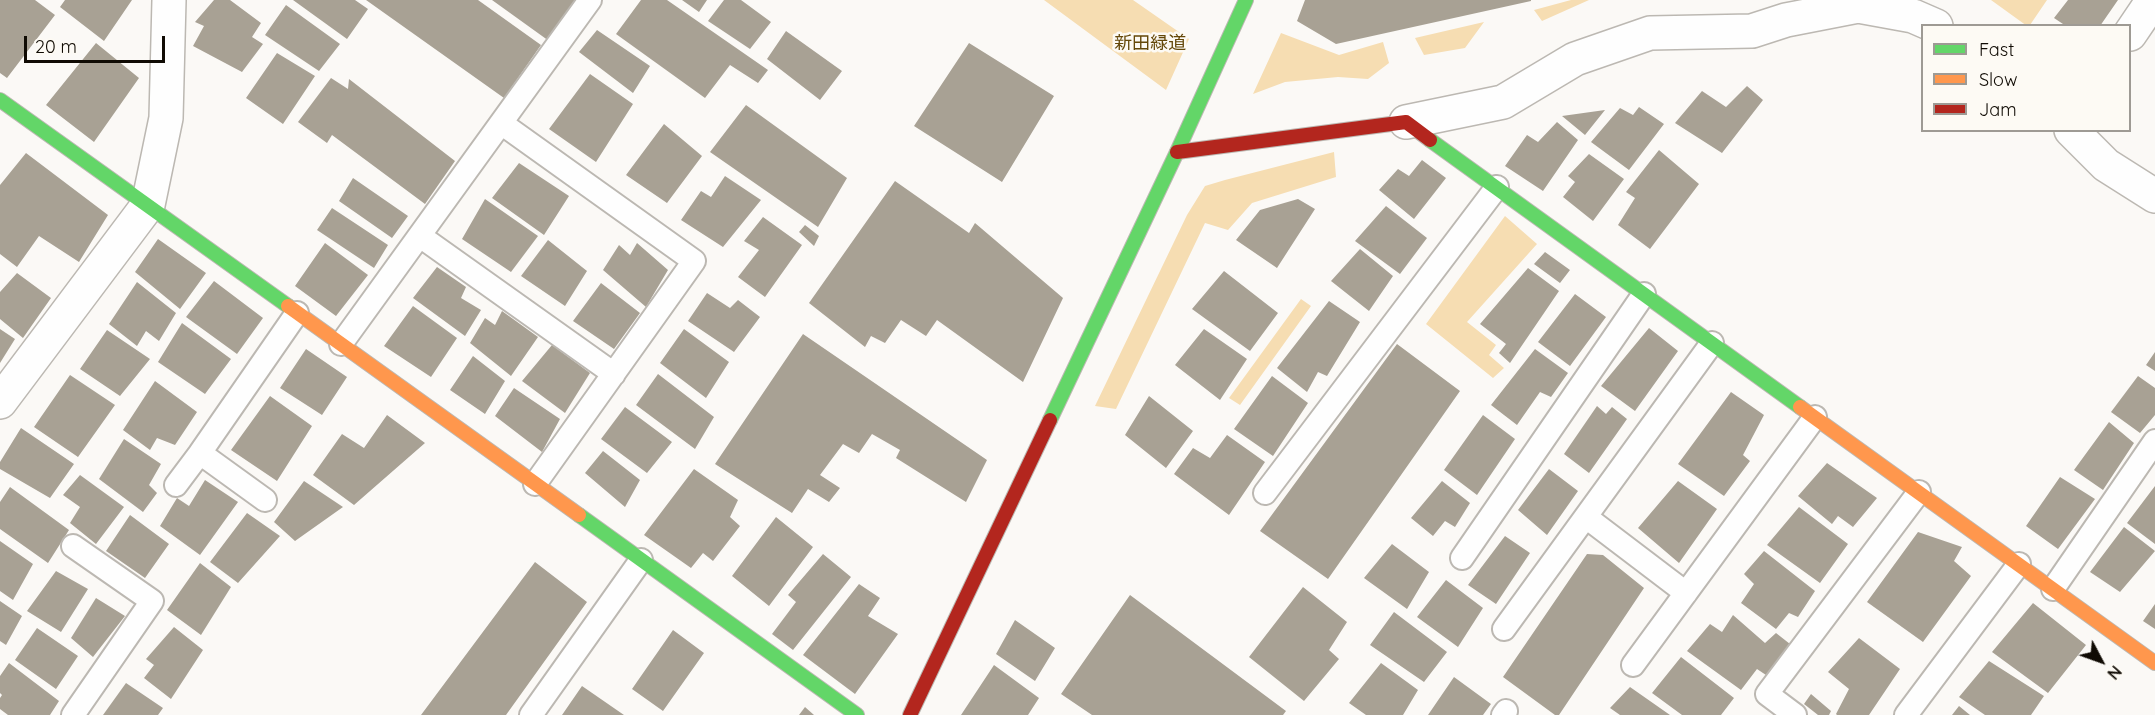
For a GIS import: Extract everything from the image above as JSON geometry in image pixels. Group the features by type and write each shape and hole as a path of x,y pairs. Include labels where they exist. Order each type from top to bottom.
{"street":[{"path":"0,402 147,205 166,118 170,0"},
{"path":"910,715 1177,152 1246,0"},
{"path":"2131,33 2153,0"},
{"path":"1177,152 1406,122 1503,102 1575,59 1650,33 1752,31 1786,20 1858,6 1914,16 1932,24"},
{"path":"0,100 857,715"},
{"path":"1406,122 2155,663"},
{"path":"2073,132 2106,165 2155,196"}],"lane":[{"path":"341,344 590,0"},
{"path":"501,123 694,261 535,484"},
{"path":"1265,493 1497,187"},
{"path":"420,236 614,375"},
{"path":"1462,558 1644,294"},
{"path":"176,485 297,313"},
{"path":"1504,629 1712,343"},
{"path":"1633,665 1815,417"},
{"path":"2053,589 2155,441"},
{"path":"200,453 265,500"},
{"path":"1795,715 1767,694 1919,492"},
{"path":"1586,517 1686,593"},
{"path":"73,546 152,601 73,715"},
{"path":"531,715 641,560"},
{"path":"1906,715 2019,564"}],"green space":[{"name":"新田緑道","path":"1044,0 1133,0 1189,39 1166,90"},
{"path":"1571,0 1589,0 1542,21 1534,10"},
{"path":"1991,0 2047,0 2031,24 2024,24"},
{"path":"1484,22 1465,48 1424,55 1415,38"},
{"path":"1281,33 1339,55 1383,42 1389,63 1368,79 1338,77 1285,82 1253,94"},
{"path":"1334,152 1336,177 1252,203 1228,230 1205,223 1116,409 1095,406 1187,215 1205,186"},
{"path":"1505,216 1537,244 1467,322 1496,345 1489,355 1504,368 1493,378 1426,324"},
{"path":"1301,299 1311,306 1240,405 1229,398"}],"building":[{"path":"0,0 35,0 55,15 7,78 0,73"},
{"path":"65,0 132,0 104,41 60,7"},
{"path":"214,0 230,0 261,23 252,37 263,44 242,72 193,46 204,26 195,22"},
{"path":"293,0 355,0 368,9 347,39"},
{"path":"366,0 478,0 541,45 504,98"},
{"path":"492,0 577,0 549,41"},
{"path":"641,0 667,0 768,70 758,83 730,65 705,98 616,34"},
{"path":"682,0 707,0 699,12"},
{"path":"724,0 741,0 771,22 750,49 708,21"},
{"path":"1305,0 1531,1 1336,44 1297,21"},
{"path":"2068,0 2118,0 2101,24 2063,24 2054,18"},
{"path":"286,5 340,44 319,71 265,35"},
{"path":"597,30 650,66 633,93 579,52"},
{"path":"786,31 842,71 820,100 767,59"},
{"path":"96,43 139,78 94,142 46,105"},
{"path":"969,43 1054,96 1002,182 914,126"},
{"path":"277,53 315,76 283,124 246,98"},
{"path":"590,74 633,104 596,162 549,129"},
{"path":"331,78 348,89 349,79 455,161 425,204 332,135 327,143 298,122"},
{"path":"1747,86 1763,100 1722,153 1675,123 1702,91 1726,107"},
{"path":"746,105 847,178 818,227 710,152"},
{"path":"1639,107 1664,124 1629,170 1591,142 1620,108 1633,115"},
{"path":"1605,110 1585,135 1562,116"},
{"path":"1557,122 1578,140 1543,191 1505,166 1527,135 1538,142"},
{"path":"664,124 702,156 667,203 626,175"},
{"path":"1659,150 1699,184 1650,249 1618,225 1635,198 1626,192"},
{"path":"26,153 108,215 79,262 39,236 17,267 0,254 0,185"},
{"path":"1589,154 1624,179 1593,221 1563,197 1575,182 1568,176"},
{"path":"1422,160 1446,178 1414,219 1379,190 1398,169 1409,176"},
{"path":"519,163 569,196 544,235 492,198"},
{"path":"725,176 761,200 723,247 681,220 701,191 711,197"},
{"path":"353,178 408,216 392,238 339,201"},
{"path":"895,181 969,233 975,223 1063,298 1023,382 937,320 926,336 901,320 885,343 871,336 865,347 809,303"},
{"path":"485,199 538,236 511,272 462,239"},
{"path":"1298,199 1315,209 1277,268 1236,240 1260,210"},
{"path":"1386,206 1427,238 1400,274 1355,241"},
{"path":"332,208 388,245 374,268 317,230"},
{"path":"763,217 802,245 765,297 738,277 759,250 744,241"},
{"path":"805,225 819,236 814,246 799,232"},
{"path":"158,239 206,273 180,309 135,272"},
{"path":"548,240 587,271 565,306 521,276"},
{"path":"325,243 368,275 336,316 295,286"},
{"path":"637,243 668,270 646,307 603,270 619,245 630,255"},
{"path":"1360,249 1393,276 1369,311 1331,281"},
{"path":"1545,252 1570,270 1560,283 1534,264"},
{"path":"437,267 466,287 461,298 481,310 465,336 413,298"},
{"path":"1528,268 1559,291 1510,363 1499,353 1506,344 1480,324"},
{"path":"1224,271 1278,313 1250,351 1192,309"},
{"path":"17,273 51,298 23,338 0,319 0,292"},
{"path":"214,281 263,318 237,354 186,317"},
{"path":"137,282 176,313 159,341 146,331 137,346 109,324"},
{"path":"601,283 640,313 614,349 573,321"},
{"path":"707,293 730,308 738,300 760,317 734,352 688,321"},
{"path":"1575,294 1606,317 1570,366 1538,342"},
{"path":"1329,301 1360,322 1327,376 1318,372 1307,392 1277,368"},
{"path":"413,306 457,338 431,377 384,346"},
{"path":"502,311 538,337 511,376 470,343 485,318 495,325"},
{"path":"182,323 231,359 205,394 158,362"},
{"path":"1649,328 1678,351 1635,411 1601,386"},
{"path":"0,329 15,339 0,363"},
{"path":"684,329 729,362 706,398 660,363"},
{"path":"1204,329 1247,359 1220,400 1175,365"},
{"path":"107,330 150,359 120,396 80,369"},
{"path":"803,334 987,460 966,502 896,458 900,450 872,434 859,453 843,444 820,475 840,488 829,502 808,489 792,513 715,464"},
{"path":"1397,344 1460,391 1328,579 1260,531"},
{"path":"552,345 590,373 565,413 522,381"},
{"path":"306,349 347,377 322,415 280,388"},
{"path":"1535,349 1568,373 1551,397 1540,392 1517,425 1491,405"},
{"path":"2155,352 2155,371 2146,365"},
{"path":"473,356 505,381 485,414 450,390"},
{"path":"658,374 714,417 695,449 636,405"},
{"path":"70,375 115,405 78,457 34,427"},
{"path":"1272,376 1308,403 1273,456 1234,429"},
{"path":"2138,376 2155,388 2155,415 2140,433 2111,412"},
{"path":"155,381 197,412 175,445 157,438 150,450 123,430"},
{"path":"514,388 560,419 542,452 495,416"},
{"path":"1731,392 1764,415 1743,455 1750,461 1724,496 1678,464"},
{"path":"270,396 312,426 277,481 231,450"},
{"path":"1149,396 1193,431 1166,468 1125,435"},
{"path":"1597,406 1606,414 1612,407 1627,419 1589,473 1564,454"},
{"path":"625,407 672,442 647,473 601,439"},
{"path":"387,415 425,443 354,505 313,475 342,434 364,448"},
{"path":"1483,415 1515,439 1477,495 1444,470"},
{"path":"2109,422 2134,443 2103,490 2074,470"},
{"path":"21,428 74,464 50,498 0,469 0,462"},
{"path":"1227,435 1265,462 1229,515 1174,474 1193,448 1210,458"},
{"path":"124,439 161,464 149,485 157,493 143,512 99,479"},
{"path":"603,451 640,480 625,507 585,473"},
{"path":"1827,463 1877,498 1853,527 1838,516 1832,524 1798,496"},
{"path":"694,469 738,500 730,517 740,526 713,561 703,553 691,568 644,535"},
{"path":"1549,469 1578,491 1547,535 1518,510"},
{"path":"80,475 124,507 96,544 70,523 80,507 63,495"},
{"path":"2060,477 2095,499 2058,549 2026,526"},
{"path":"205,480 238,502 200,555 160,526 177,498 189,506"},
{"path":"304,481 343,507 295,541 274,522"},
{"path":"1442,481 1470,503 1455,527 1445,521 1433,536 1411,518"},
{"path":"1678,481 1717,509 1679,563 1638,528"},
{"path":"2155,486 2155,544 2127,523"},
{"path":"10,487 69,530 48,563 0,529 0,502"},
{"path":"1799,507 1848,544 1820,583 1767,545"},
{"path":"247,513 280,536 238,583 210,562"},
{"path":"130,515 169,544 145,578 106,551"},
{"path":"776,517 813,547 769,606 732,576"},
{"path":"2124,527 2155,551 2120,592 2090,572"},
{"path":"1918,532 1962,547 1954,561 1971,576 1923,642 1867,602"},
{"path":"1505,536 1530,553 1496,604 1468,585"},
{"path":"0,541 33,564 13,600 0,591"},
{"path":"1392,544 1429,572 1407,609 1364,578"},
{"path":"1764,551 1815,591 1798,617 1789,613 1776,629 1741,603 1754,584 1744,574"},
{"path":"823,554 851,577 793,650 772,634 796,602 788,595"},
{"path":"1587,554 1603,555 1644,588 1559,715 1555,715 1503,677"},
{"path":"535,562 587,602 506,715 421,715"},
{"path":"200,563 231,587 201,635 167,610"},
{"path":"56,571 88,589 61,632 27,611"},
{"path":"1446,580 1483,608 1458,647 1417,617"},
{"path":"859,584 880,598 868,616 898,634 855,694 803,655"},
{"path":"1303,587 1347,622 1329,650 1339,659 1304,701 1249,657"},
{"path":"1130,595 1286,711 1283,715 1092,715 1061,694"},
{"path":"96,598 125,616 93,657 71,638"},
{"path":"0,601 22,616 6,645 0,641"},
{"path":"2033,603 2086,645 2048,693 1992,652"},
{"path":"2155,604 2155,629 2143,621"},
{"path":"1394,612 1447,652 1424,682 1370,645"},
{"path":"1733,615 1765,643 1776,633 1790,644 1766,675 1757,669 1741,690 1687,651 1710,624 1722,632"},
{"path":"1015,620 1055,648 1035,681 996,654"},
{"path":"174,627 203,650 171,699 144,678 154,665 146,659"},
{"path":"37,628 78,656 56,689 15,660"},
{"path":"673,630 704,653 663,711 632,689"},
{"path":"1859,638 1900,669 1869,715 1837,715 1849,689 1828,672"},
{"path":"1681,657 1734,698 1721,715 1682,715 1652,693"},
{"path":"1989,661 2044,696 2031,715 1985,715 1959,697"},
{"path":"9,663 59,701 50,715 8,715 0,709 2,695 0,676"},
{"path":"1381,663 1418,690 1403,715 1366,715 1349,703"},
{"path":"994,665 1039,698 1028,715 961,715"},
{"path":"1454,677 1491,704 1483,715 1428,715"},
{"path":"126,683 163,708 158,715 103,715"},
{"path":"582,686 624,715 562,715"},
{"path":"1630,687 1670,715 1620,715 1610,708"},
{"path":"1811,694 1831,711 1829,715 1818,715 1804,704"},
{"path":"1959,706 1970,715 1952,715"},
{"path":"805,707 814,715 799,715"}],"traffic: fast":[{"path":"1050,420 1246,0"},
{"path":"0,100 288,306"},
{"path":"1430,140 1800,407"},
{"path":"579,515 857,715"}],"traffic: slow":[{"path":"288,306 579,515"},
{"path":"1800,407 2155,663"}],"traffic: jam":[{"path":"1177,152 1406,122 1430,140"},
{"path":"910,715 1050,420"}]}
